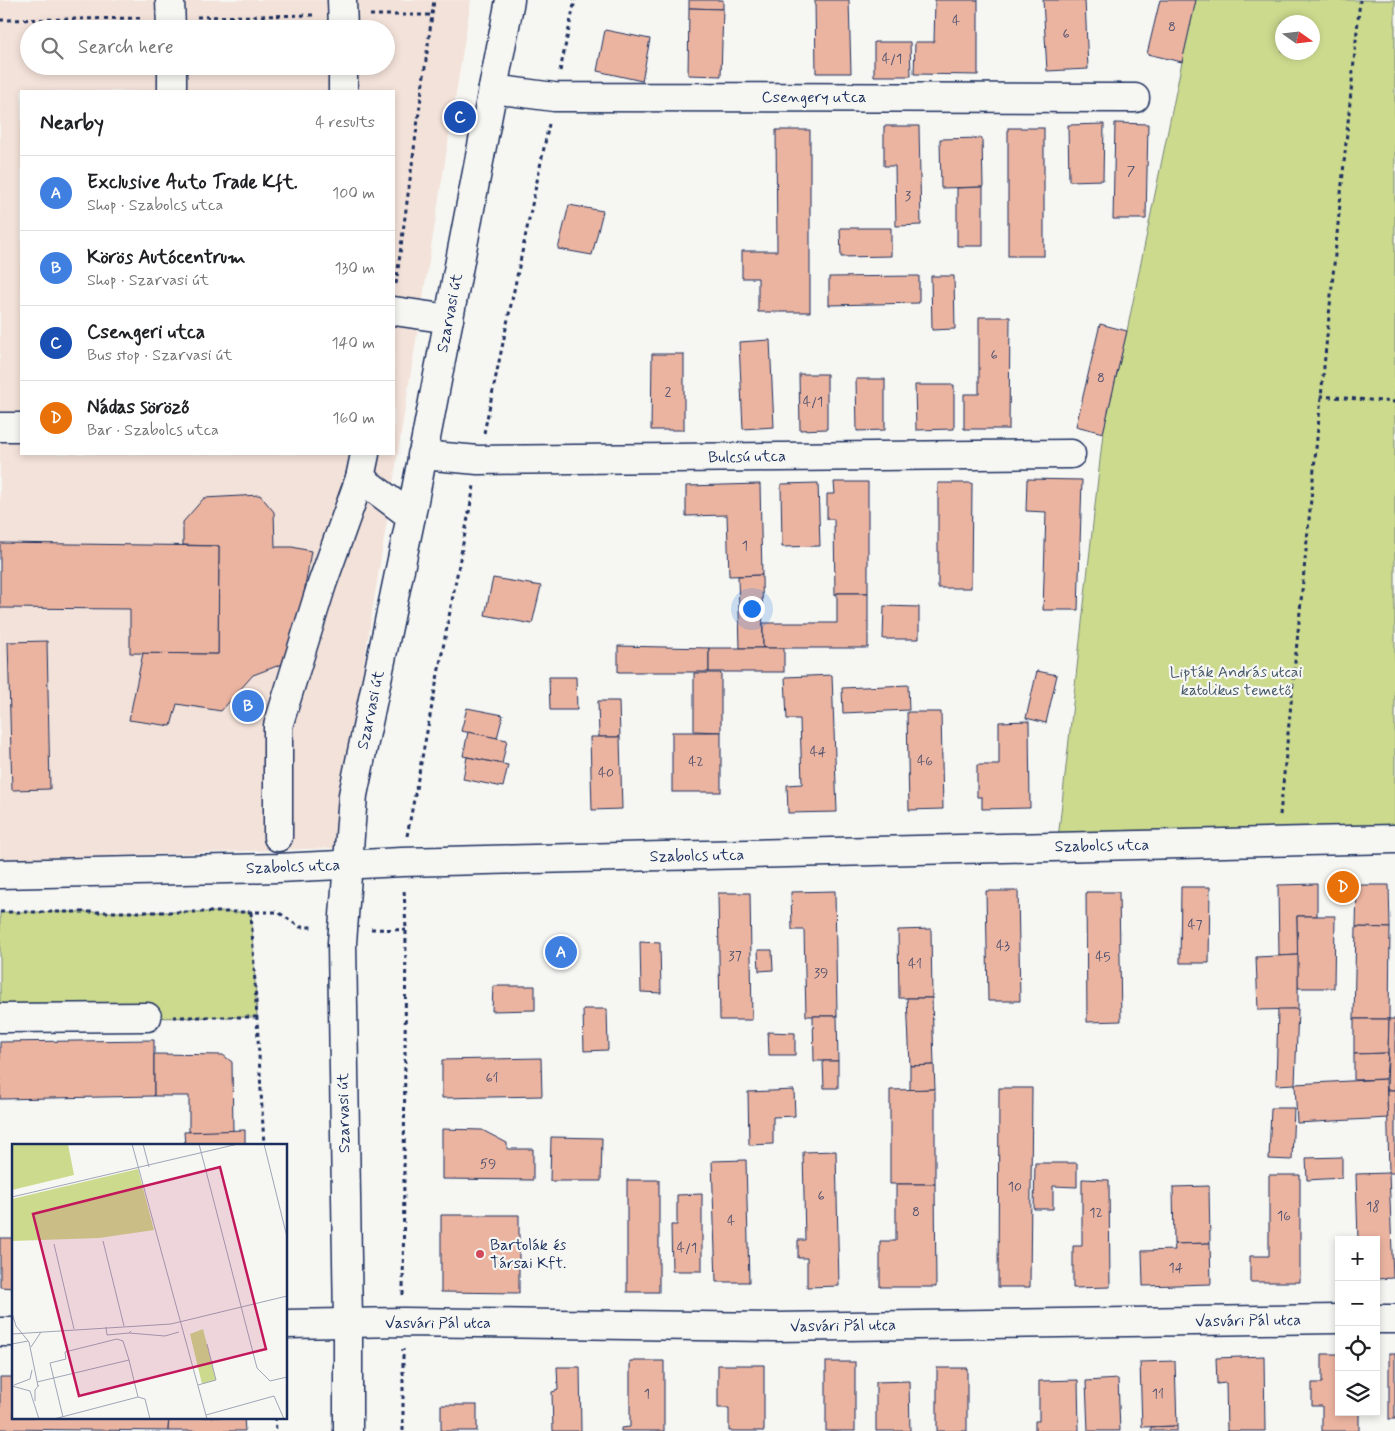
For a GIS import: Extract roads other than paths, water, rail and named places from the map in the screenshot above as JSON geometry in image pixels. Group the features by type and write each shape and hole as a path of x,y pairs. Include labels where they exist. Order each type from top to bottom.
{"street":[{"name":"Szarvasi út","path":"348,1431 343,928 353,795 411,516 510,0"},
{"path":"172,75 172,90"},
{"path":"343,90 344,75"},
{"name":"Csengery utca","path":"493,88 554,97 1135,98"},
{"path":"395,301 449,319"},
{"path":"0,427 20,427"},
{"name":"Bulcsú utca","path":"422,455 478,460 1071,454"},
{"path":"278,837 278,726 322,584 363,466 411,516"},
{"name":"Szabolcs utca","path":"0,874 402,862 1395,839"},
{"path":"0,1018 147,1016"},
{"path":"1380,1319 1395,1319"},
{"name":"Vasvári Pál utca","path":"288,1324 403,1322 776,1327 1335,1320"}],"place":[{"name":"Csengeri utca","path":"460,117"},
{"name":"Körös Autócentrum","path":"248,706"},
{"name":"Nádas söröző","path":"1343,887"},
{"name":"Exclusive Auto Trade Kft.","path":"561,952"},
{"name":"Bartolák és Társai Kft.","path":"480,1254"}],"park label":[{"name":"Lipták András utcai katolikus temető","path":"1236,681"}]}
